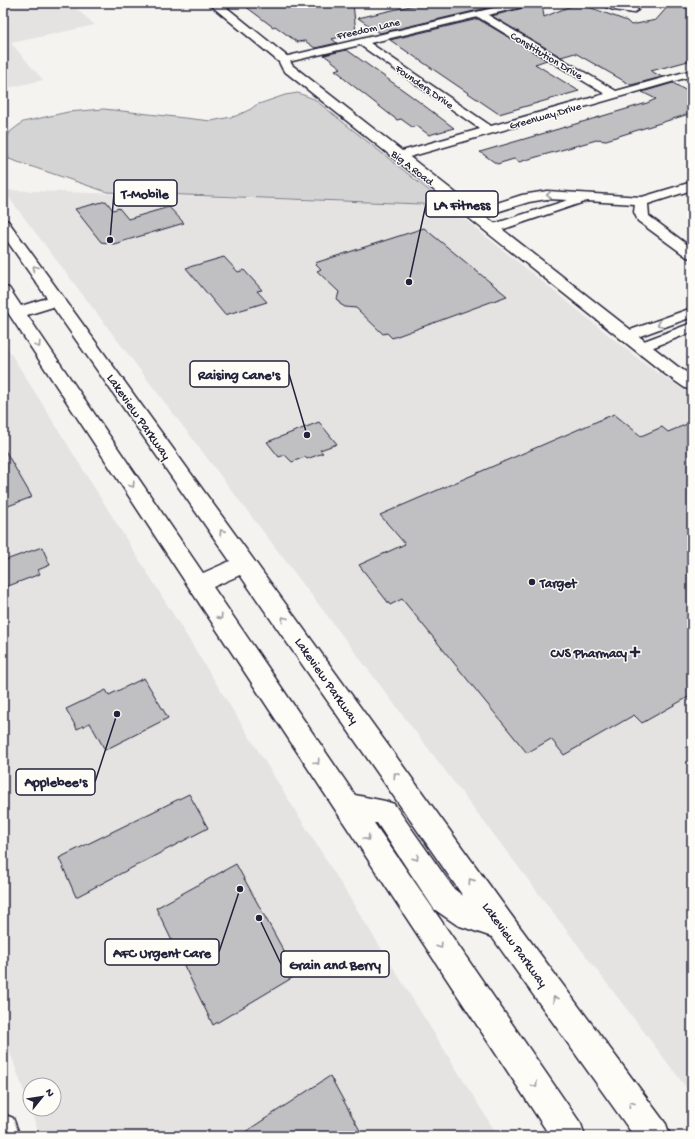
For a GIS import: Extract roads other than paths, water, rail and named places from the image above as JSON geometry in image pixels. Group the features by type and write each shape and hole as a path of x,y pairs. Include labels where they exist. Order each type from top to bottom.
{"main road":[{"name":"Big A Road","path":"214,3 284,60 288,67 399,156 670,370 692,384"},
{"name":"Lakeview Parkway","path":"3,224 654,1136"},
{"path":"3,292 569,1136"},
{"path":"17,313 57,300"},
{"path":"198,584 245,564"},
{"path":"346,805 385,813 444,899 467,915 502,925"}],"street":[{"name":"Freedom Lane","path":"284,60 527,3"},
{"path":"606,3 615,7 633,10"},
{"name":"Constitution Drive","path":"478,14 615,95"},
{"name":"Founders Drive","path":"362,42 488,130"},
{"name":"Greenway Drive","path":"399,156 692,74"},
{"path":"474,215 526,198 547,195 642,201 653,199 692,186"},
{"path":"492,229 588,198"},
{"path":"642,201 641,212 643,218 692,254"},
{"path":"627,336 692,312"},
{"path":"641,347 692,327"},
{"path":"3,1128 6,1136"}],"place":[{"name":"T-Mobile","path":"110,240"},
{"name":"LA Fitness","path":"409,282"},
{"name":"Raising Cane's","path":"307,435"},
{"name":"Target","path":"532,582"},
{"name":"CVS Pharmacy","path":"635,652"},
{"name":"Applebee's","path":"117,714"},
{"name":"AFC Urgent Care","path":"240,889"},
{"name":"Grain and Berry","path":"259,918"}]}
